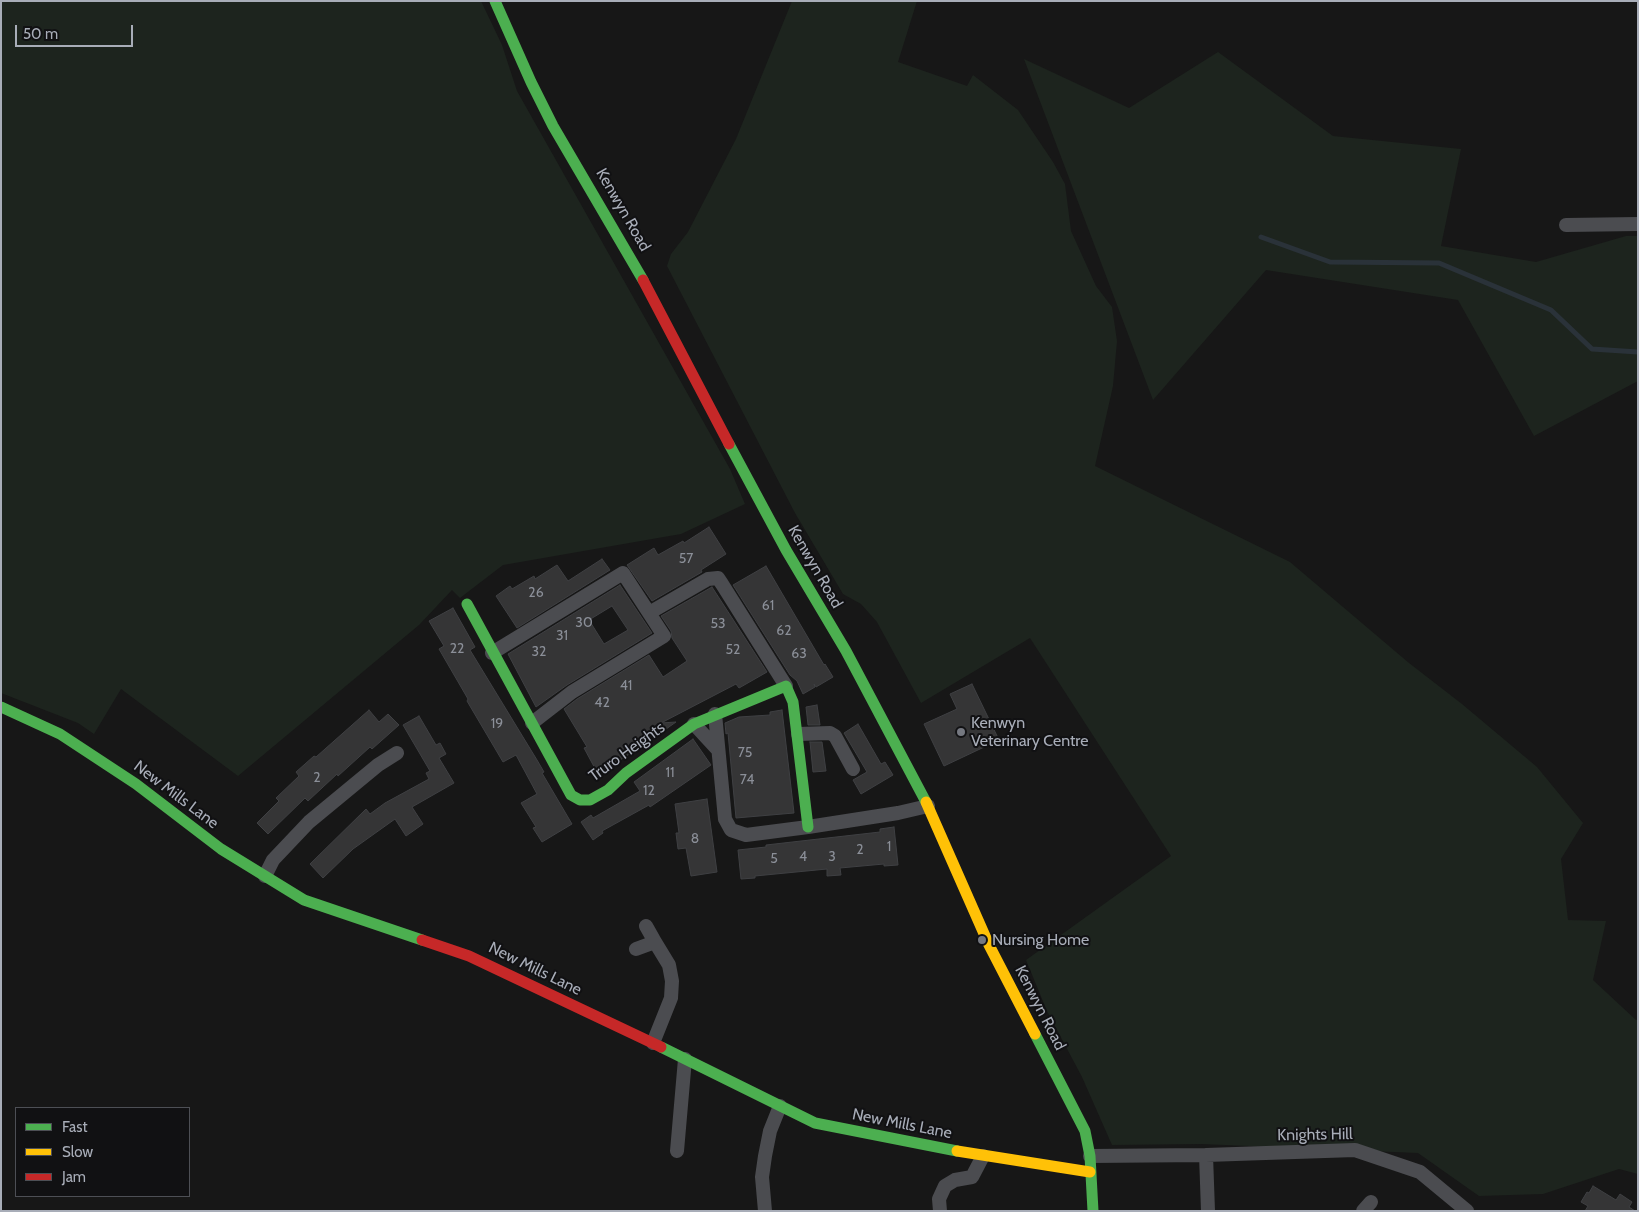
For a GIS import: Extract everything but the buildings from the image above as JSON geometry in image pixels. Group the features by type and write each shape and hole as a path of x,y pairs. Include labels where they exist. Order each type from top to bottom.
{"street":[{"name":"Kenwyn Road","path":"495,1 553,126 636,266 786,550 846,651 928,806 989,945 1085,1131 1090,1156 1093,1211"},
{"path":"1566,225 1638,224"},
{"path":"492,653 623,573 664,636 572,692 532,724"},
{"path":"649,613 708,579 718,578 786,686 793,702 808,827"},
{"name":"Truro Heights","path":"467,604 571,795 580,800 590,800 608,790 626,773 694,724 786,686"},
{"name":"New Mills Lane","path":"1,707 60,734 136,784 221,849 304,900 469,956 653,1043 814,1123 983,1156 1090,1172"},
{"path":"715,714 725,819 731,830 746,835 898,813 928,806"},
{"path":"694,724 718,750"},
{"path":"798,734 830,733 835,736 853,769"},
{"path":"265,876 273,860 309,822 378,765 397,753"},
{"path":"646,926 669,965 672,981 671,998 653,1043"},
{"path":"636,948 655,942"},
{"path":"677,1151 685,1059"},
{"path":"765,1211 762,1177 770,1131 780,1106"},
{"name":"Knights Hill","path":"1090,1156 1206,1155 1355,1150 1420,1172 1467,1211"},
{"path":"1206,1155 1208,1211"},
{"path":"940,1211 939,1199 945,1186 955,1180 972,1177 983,1156"}],"shaded area":[{"path":"1,1 481,1 502,45 517,91 730,469 745,504 681,534 503,565 460,598 452,590 419,625 238,776 121,689 94,734 78,723 1,693"},
{"path":"792,1 917,1 898,62 967,86 973,75 1018,110 1053,162 1065,184 1071,231 1096,286 1112,307 1117,341 1113,386 1095,466 1290,562 1409,663 1462,704 1537,767 1583,823 1561,859 1568,920 1606,921 1593,980 1636,1020 1638,1019 1638,1174 1619,1169 1543,1194 1479,1196 1418,1153 1201,1144 1112,1145 1082,1077 1047,1011 1026,960 1171,856 1030,638 921,703 877,622 861,604 843,594 795,513 667,266 671,254 688,232 736,139"},
{"path":"1218,52 1333,136 1461,149 1441,246 1536,262 1626,236 1638,236 1638,381 1534,436 1458,300 1266,270 1153,400 1024,59 1129,108"}],"waterway":[{"path":"1261,237 1330,262 1439,263 1551,310 1592,349 1638,352"}],"traffic: fast":[{"path":"495,1 553,126 643,280"},
{"path":"729,444 786,550 846,651 926,802"},
{"path":"467,604 571,795 580,800 590,800 608,790 626,773 694,724 786,686 793,702 808,827"},
{"path":"1,707 60,734 136,784 221,849 304,900 422,940"},
{"path":"1035,1034 1085,1131 1090,1156 1093,1211"},
{"path":"661,1047 815,1123 957,1151"}],"traffic: slow":[{"path":"926,802 989,945 1035,1034"},
{"path":"957,1151 1090,1172"}],"traffic: jam":[{"path":"643,280 729,444"},
{"path":"422,940 469,956 661,1047"}],"place":[{"name":"Kenwyn Veterinary Centre","path":"961,732"},
{"name":"Nursing Home","path":"982,940"}]}
